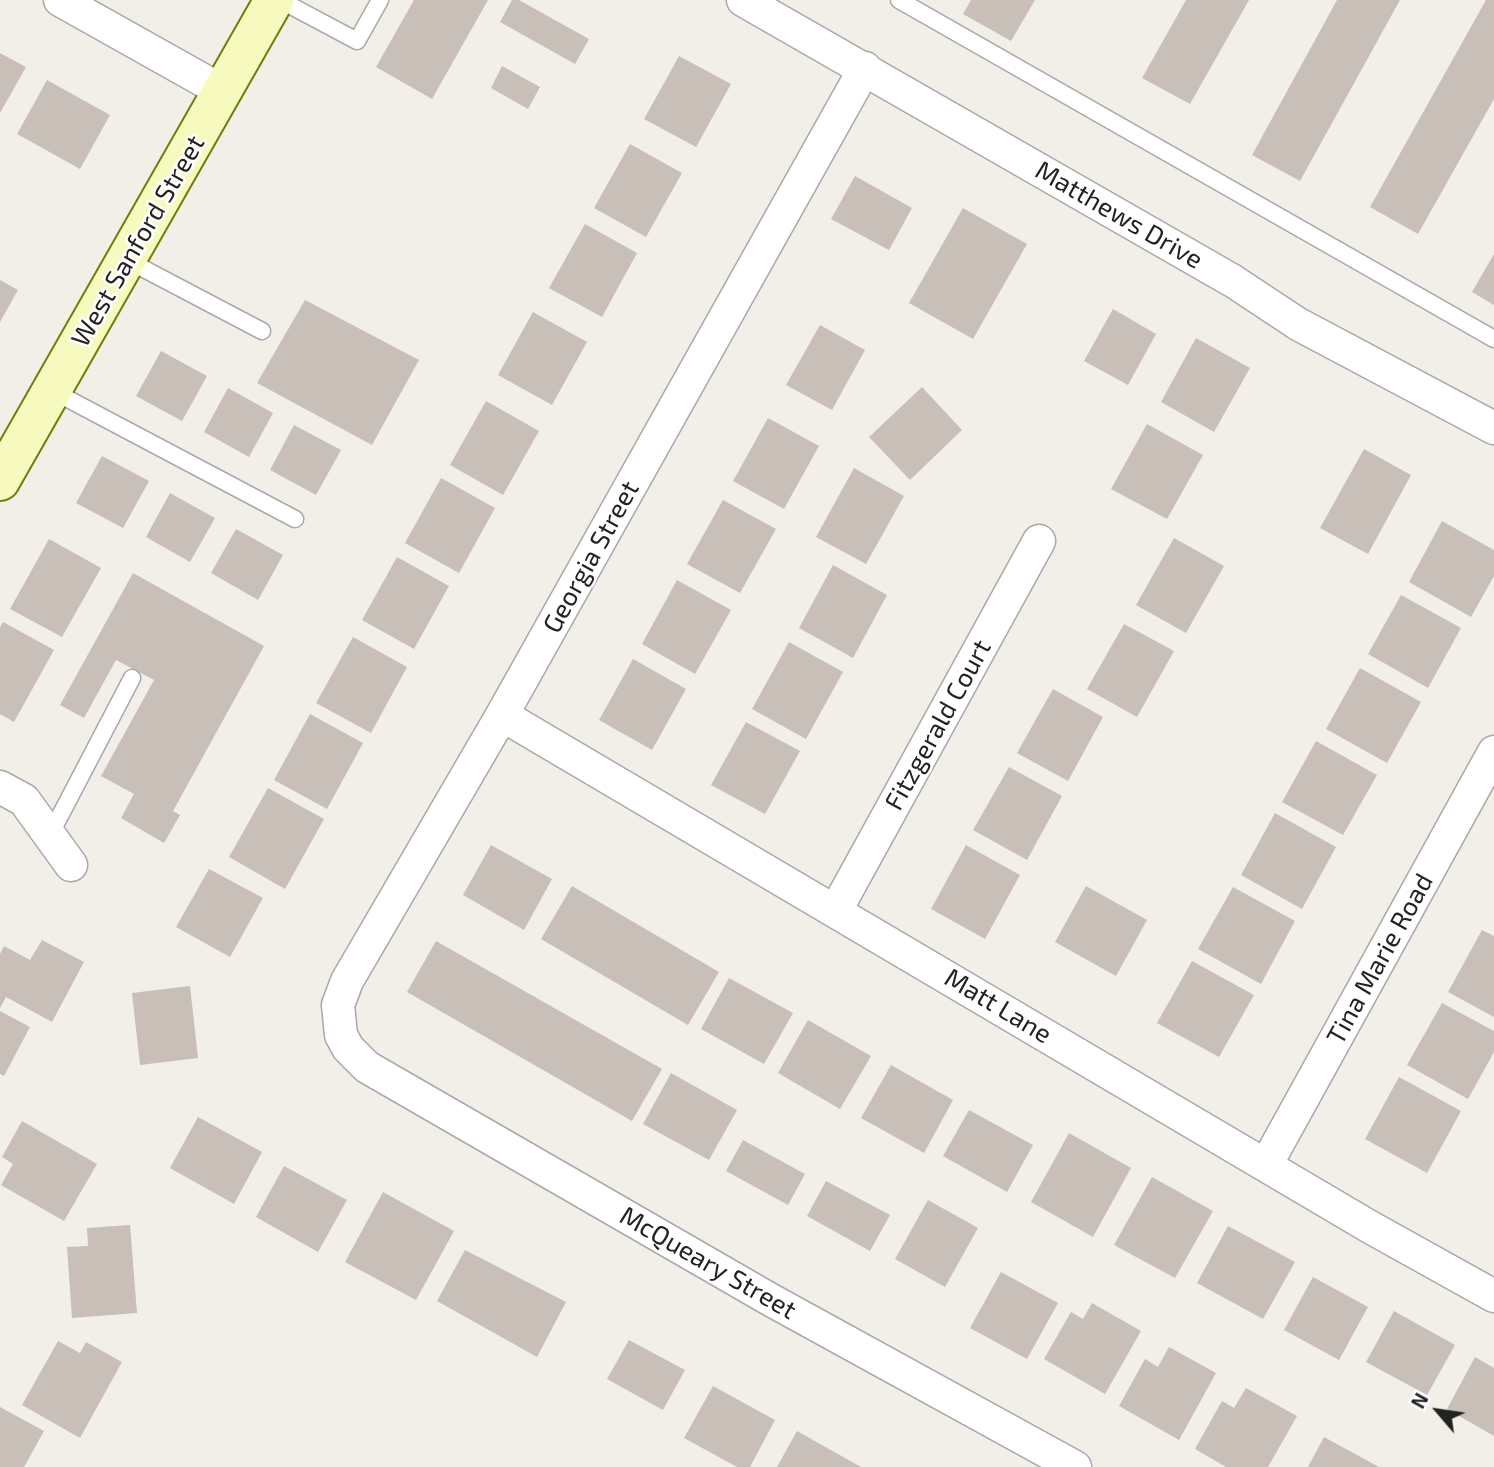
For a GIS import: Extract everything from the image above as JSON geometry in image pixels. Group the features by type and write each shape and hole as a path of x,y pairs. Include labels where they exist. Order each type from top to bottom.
{"street":[{"path":"60,0 225,92"},
{"name":"West Sanford Street","path":"5,459 51,390 225,92 274,0"},
{"name":"Matthews Drive","path":"743,0 1233,281 1298,324 1494,428"},
{"name":"Georgia Street","path":"348,1048 341,1035 338,1005 346,981 502,715 864,68"},
{"name":"Fitzgerald Court","path":"836,910 1039,541"},
{"name":"Matt Lane","path":"502,715 1266,1165 1494,1296"},
{"name":"Tina Marie Road","path":"1266,1165 1494,752"},
{"path":"0,787 24,800 71,865"},
{"name":"McQueary Street","path":"348,1048 368,1067 735,1280 1075,1467"}],"lane":[{"path":"280,0 357,41 380,0"},
{"path":"899,0 1494,340"},
{"path":"127,260 262,331"},
{"path":"51,390 295,519"},
{"path":"50,835 132,678"}],"building":[{"path":"414,0 488,0 432,99 376,67"},
{"path":"512,0 519,0 589,39 575,64 500,22"},
{"path":"971,0 1035,0 1011,41 963,14"},
{"path":"1186,0 1249,0 1190,104 1142,78"},
{"path":"1337,0 1400,0 1300,181 1252,155"},
{"path":"1486,0 1494,0 1494,99 1418,234 1370,207"},
{"path":"0,53 26,67 0,113"},
{"path":"679,56 731,84 696,147 644,119"},
{"path":"502,66 540,87 528,109 491,88"},
{"path":"47,80 110,115 80,169 17,134"},
{"path":"630,144 682,173 646,237 594,208"},
{"path":"855,176 912,208 889,250 831,219"},
{"path":"963,208 1027,244 973,339 909,303"},
{"path":"585,224 637,253 602,317 549,288"},
{"path":"1494,254 1494,305 1472,292"},
{"path":"0,280 18,290 0,322"},
{"path":"305,300 419,360 372,445 257,383"},
{"path":"1113,309 1156,334 1128,385 1084,361"},
{"path":"533,312 587,342 552,405 498,375"},
{"path":"820,325 865,350 832,410 786,385"},
{"path":"1196,338 1250,368 1214,432 1161,402"},
{"path":"161,351 207,376 182,421 136,396"},
{"path":"922,387 962,430 910,480 869,437"},
{"path":"228,388 273,413 249,457 204,432"},
{"path":"486,401 539,431 503,495 450,465"},
{"path":"768,418 819,446 784,509 733,481"},
{"path":"1147,424 1203,455 1167,519 1111,489"},
{"path":"294,425 341,450 316,495 270,470"},
{"path":"1364,449 1411,475 1368,554 1320,528"},
{"path":"102,456 149,481 123,528 76,503"},
{"path":"854,468 904,496 866,564 816,537"},
{"path":"441,478 495,508 459,573 405,543"},
{"path":"170,493 215,518 190,562 146,537"},
{"path":"723,500 776,529 740,593 687,564"},
{"path":"1442,521 1494,550 1494,576 1471,617 1409,582"},
{"path":"236,529 283,555 258,600 211,573"},
{"path":"1174,538 1224,566 1186,633 1136,605"},
{"path":"49,539 101,568 62,637 10,609"},
{"path":"397,557 449,586 414,649 362,620"},
{"path":"833,565 887,595 853,658 799,628"},
{"path":"133,573 264,646 173,811 180,815 164,843 121,818 134,794 101,776 154,680 116,660 84,718 60,705"},
{"path":"677,580 731,610 695,674 642,644"},
{"path":"1401,595 1461,628 1428,688 1368,654"},
{"path":"3,622 54,650 14,722 0,714 0,627"},
{"path":"1124,624 1174,651 1137,717 1087,689"},
{"path":"353,637 407,667 371,733 316,703"},
{"path":"789,642 843,672 806,739 752,709"},
{"path":"633,659 686,689 652,750 599,720"},
{"path":"1360,668 1421,702 1387,763 1326,729"},
{"path":"1053,689 1103,717 1068,781 1017,753"},
{"path":"310,714 363,743 327,809 274,780"},
{"path":"746,722 800,751 765,814 711,785"},
{"path":"1316,741 1377,775 1343,835 1282,802"},
{"path":"1009,767 1062,796 1027,860 973,830"},
{"path":"268,788 324,819 285,889 229,857"},
{"path":"1275,813 1336,847 1302,909 1241,875"},
{"path":"491,845 552,879 524,930 463,895"},
{"path":"966,845 1020,875 985,939 931,909"},
{"path":"209,869 263,898 230,957 176,927"},
{"path":"572,886 719,972 688,1025 541,939"},
{"path":"1086,886 1147,920 1116,976 1055,942"},
{"path":"1233,887 1295,921 1261,984 1198,949"},
{"path":"1482,930 1494,936 1494,1017 1448,992"},
{"path":"42,940 84,962 52,1022 6,997 0,1008 0,954 4,946 30,960"},
{"path":"436,941 662,1069 632,1121 407,992"},
{"path":"1192,961 1254,995 1219,1057 1157,1023"},
{"path":"729,978 793,1013 764,1064 701,1029"},
{"path":"190,986 198,1058 140,1065 132,993"},
{"path":"1442,1003 1494,1031 1494,1052 1468,1099 1407,1065"},
{"path":"0,1011 30,1027 4,1076 0,1074"},
{"path":"808,1020 871,1056 840,1109 778,1073"},
{"path":"891,1065 953,1100 924,1153 861,1118"},
{"path":"671,1073 737,1110 709,1160 643,1124"},
{"path":"1399,1077 1461,1111 1427,1173 1365,1139"},
{"path":"969,1110 1033,1145 1007,1192 943,1156"},
{"path":"198,1117 262,1152 234,1204 170,1168"},
{"path":"22,1121 97,1164 64,1221 1,1185 13,1164 2,1157"},
{"path":"1069,1133 1131,1168 1093,1237 1031,1202"},
{"path":"743,1140 805,1174 788,1205 726,1171"},
{"path":"284,1166 347,1200 318,1252 256,1217"},
{"path":"1152,1177 1213,1211 1175,1278 1114,1245"},
{"path":"826,1181 890,1215 870,1251 807,1216"},
{"path":"383,1192 454,1231 416,1300 345,1262"},
{"path":"928,1200 978,1228 945,1287 895,1259"},
{"path":"130,1225 137,1313 72,1318 67,1247 88,1246 87,1228"},
{"path":"1228,1226 1295,1262 1263,1319 1197,1283"},
{"path":"465,1250 566,1302 537,1357 437,1301"},
{"path":"1001,1272 1058,1303 1027,1359 970,1328"},
{"path":"1313,1277 1368,1307 1339,1360 1284,1330"},
{"path":"1092,1303 1141,1331 1105,1394 1044,1359 1071,1312 1083,1319"},
{"path":"1394,1311 1455,1345 1427,1395 1366,1362"},
{"path":"629,1340 685,1370 663,1410 607,1379"},
{"path":"58,1341 80,1353 86,1342 122,1362 80,1438 22,1405"},
{"path":"1169,1347 1216,1373 1179,1440 1119,1406 1145,1359 1158,1367"},
{"path":"1475,1357 1494,1368 1494,1436 1447,1409"},
{"path":"713,1386 775,1420 750,1467 737,1467 684,1438"},
{"path":"1246,1388 1297,1416 1268,1467 1226,1467 1195,1449 1222,1401 1234,1408"},
{"path":"0,1407 44,1431 24,1467 0,1467"},
{"path":"797,1431 861,1467 777,1467"},
{"path":"1324,1437 1379,1467 1308,1467"}]}
